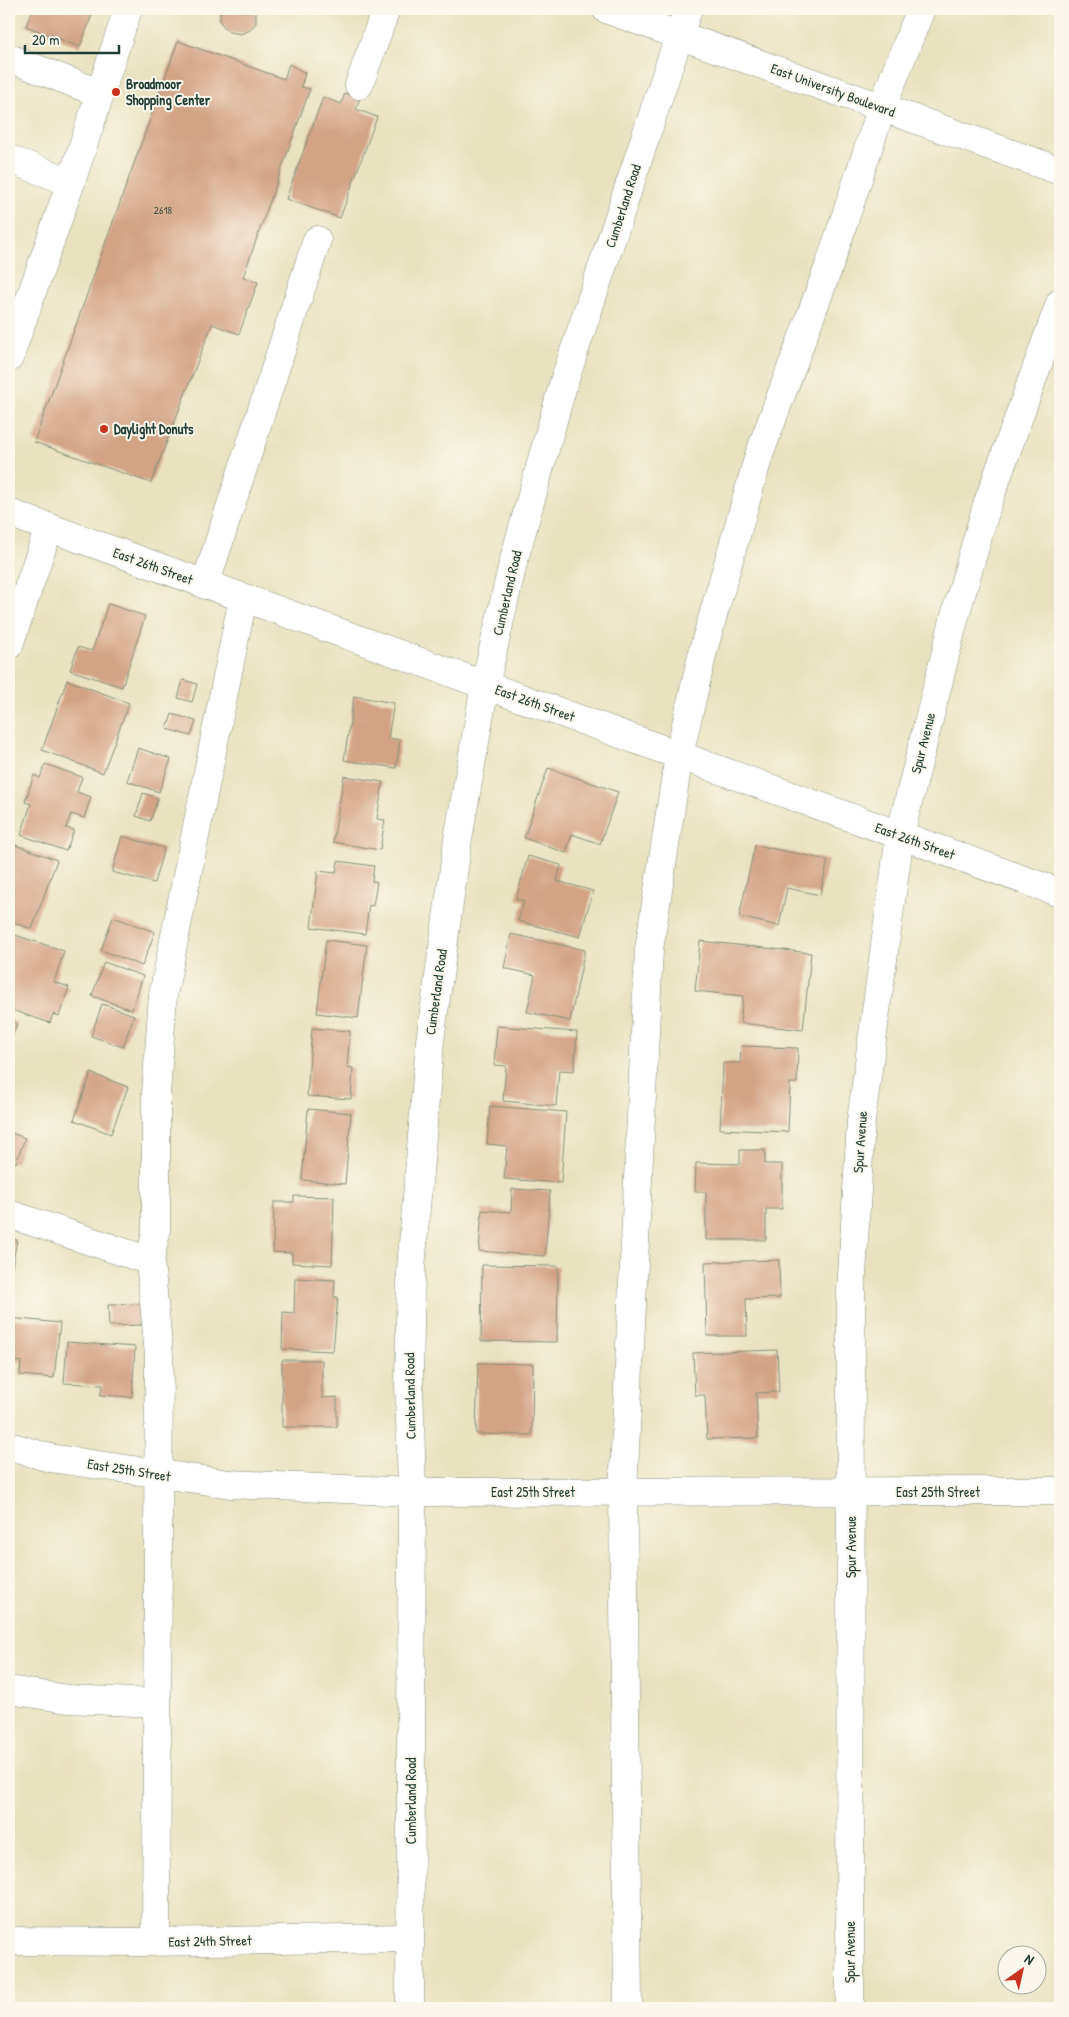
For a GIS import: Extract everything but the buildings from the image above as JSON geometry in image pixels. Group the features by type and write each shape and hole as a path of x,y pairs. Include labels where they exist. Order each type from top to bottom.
{"street":[{"path":"9,358 71,182 128,9"},
{"path":"359,85 386,9"},
{"name":"East University Boulevard","path":"606,9 1060,172"},
{"name":"Cumberland Road","path":"410,2008 412,1492 408,1382 411,1268 419,1154 430,1041 455,858 485,685 513,562 563,385 688,9"},
{"path":"628,2008 623,1492 649,949 678,755 704,647 759,455 829,266 882,107 921,9"},
{"path":"9,58 99,93"},
{"path":"9,159 71,182"},
{"path":"205,585 317,240"},
{"name":"Spur Avenue","path":"850,2008 851,1293 860,1121 900,835 955,616 987,506 1060,303"},
{"name":"East 26th Street","path":"9,513 1060,893"},
{"path":"9,645 49,528"},
{"path":"156,1941 158,1330 150,1261 156,1232 156,1094 164,995 243,598"},
{"path":"9,1214 150,1261"},
{"name":"East 25th Street","path":"9,1446 50,1458 230,1484 412,1492 1060,1491"},
{"path":"9,1690 68,1699 156,1703"},
{"name":"East 24th Street","path":"9,1941 410,1938"}],"place":[{"name":"Broadmoor Shopping Center","path":"116,92"},
{"name":"Daylight Donuts","path":"104,429"}]}
